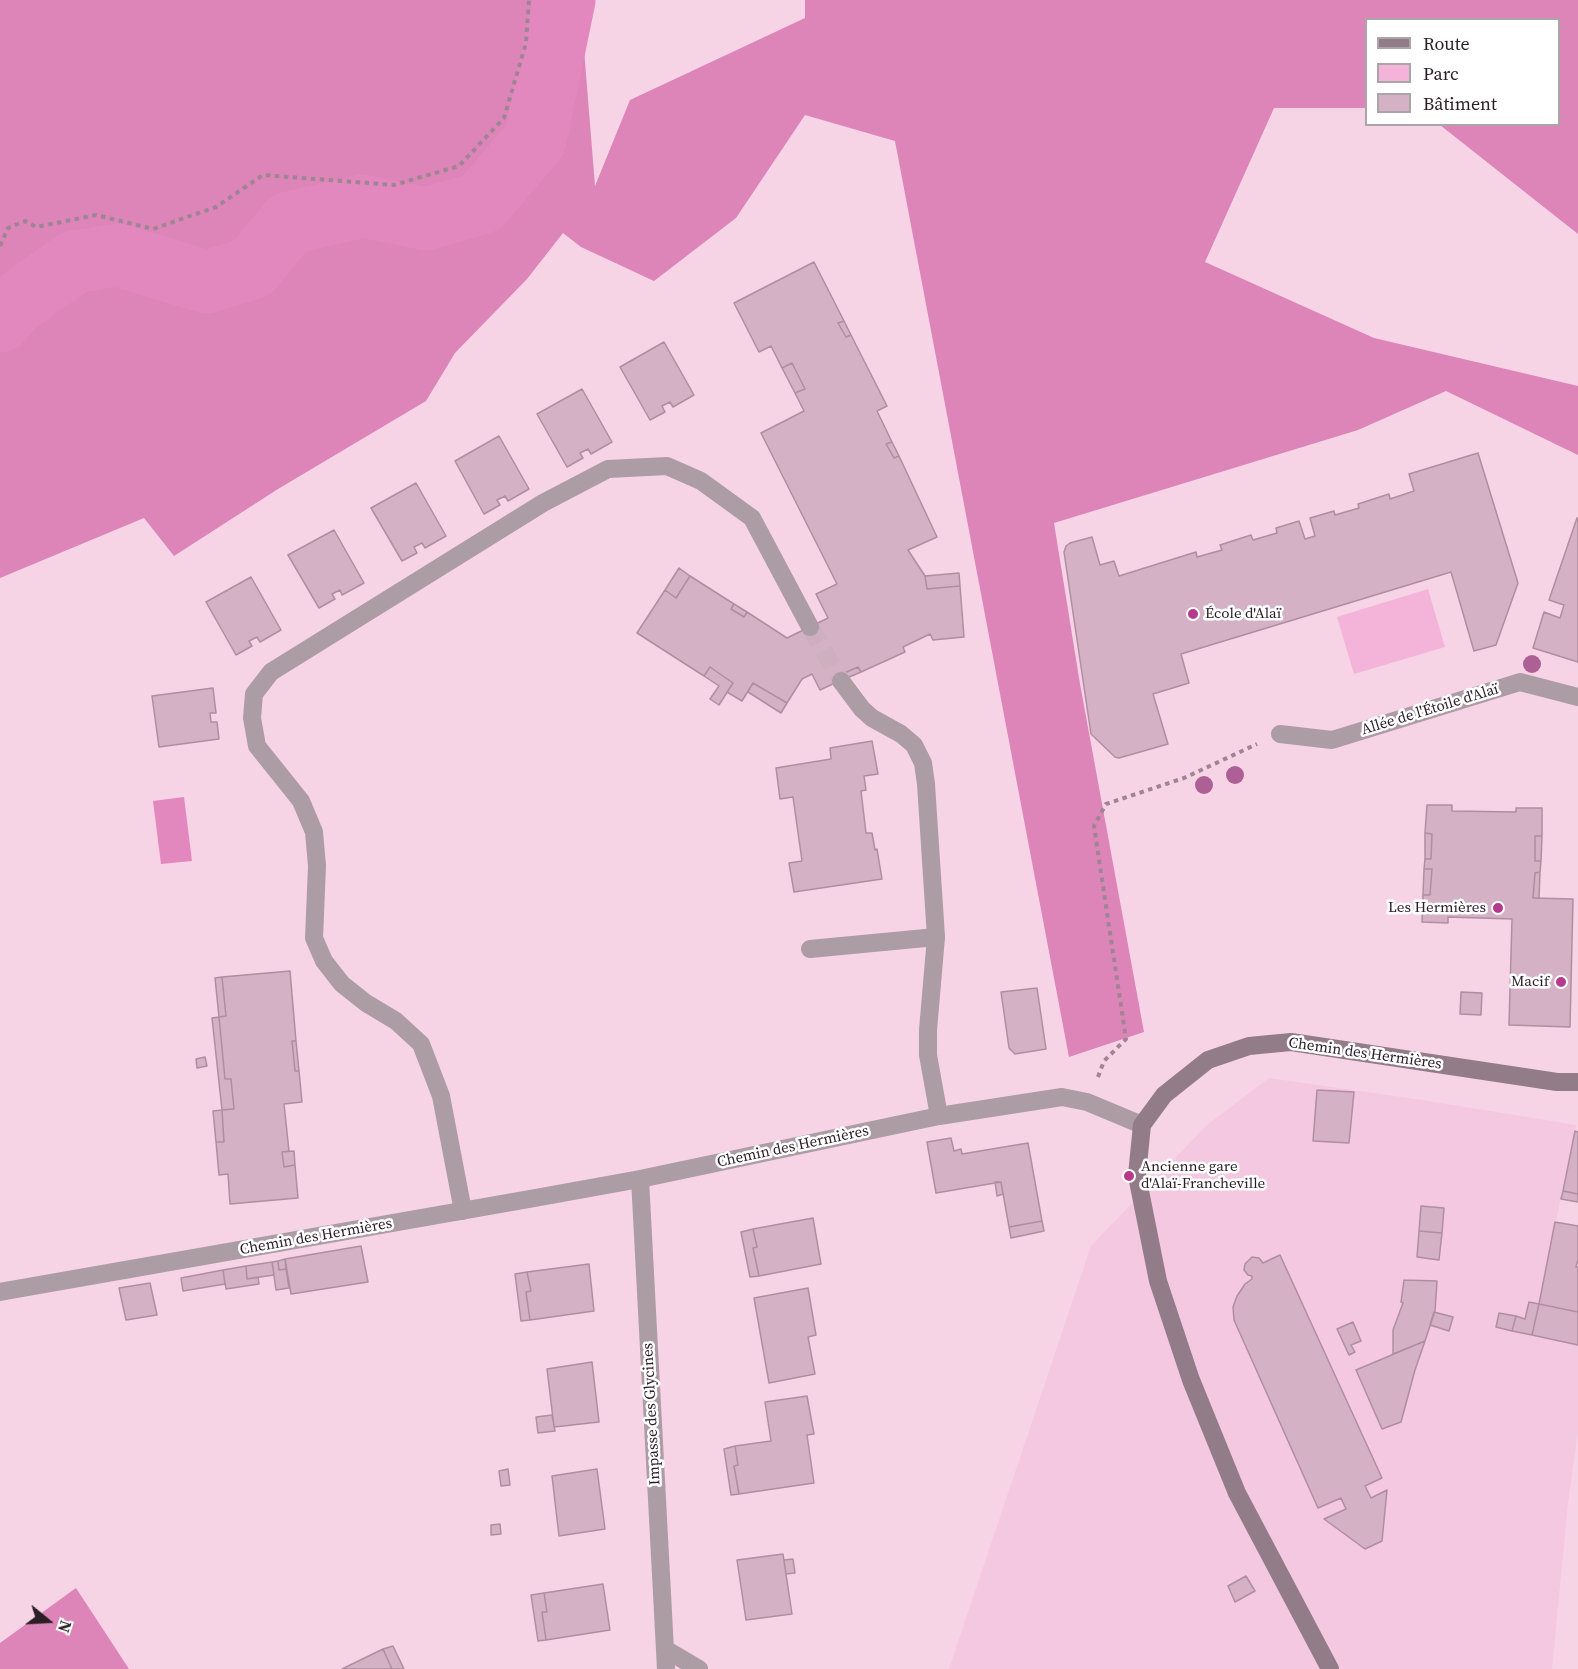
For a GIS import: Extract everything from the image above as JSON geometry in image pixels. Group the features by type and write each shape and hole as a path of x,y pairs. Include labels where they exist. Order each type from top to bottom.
{"main road":[{"name":"Chemin des Hermières","path":"1142,1125 1164,1095 1208,1060 1249,1046 1291,1042 1557,1082 1578,1088"},
{"name":"Chemin des Hermières","path":"1557,1082 1578,1082"},
{"path":"1142,1125 1137,1175 1158,1281 1191,1380 1237,1493 1330,1669"}],"street":[{"path":"463,1211 441,1096 421,1044 396,1021 366,1003 342,984 324,961 314,938 317,866 314,832 301,801 257,746 252,718 254,694 271,672 543,503 608,469 667,466 701,481 752,518 810,627"},
{"path":"841,681 862,709 872,718 901,734 914,745 923,763 936,936 928,1055 939,1116"},
{"name":"Allée de l'Étoile d'Alaï","path":"1281,734 1332,740 1520,682 1578,697"},
{"path":"810,950 936,936"},
{"path":"1557,1082 1578,1074"},
{"name":"Chemin des Hermières","path":"0,1292 640,1179 939,1116 1062,1097 1087,1102 1142,1125"},
{"name":"Impasse des Glycines","path":"640,1179 666,1669"},
{"path":"665,1649 699,1669"}],"path":[{"path":"0,246 8,228 25,221 36,227 96,215 153,230 216,207 263,175 394,185 459,166 504,118 526,43 529,0"},
{"path":"1097,1078 1104,1061 1126,1039 1094,826 1106,804 1184,778 1281,734"}],"shaded area":[{"path":"0,0 580,0 595,186 630,100 805,18 805,0 1578,0 1578,234 1441,126 1560,126 1560,18 1365,18 1365,108 1274,108 1205,262 1374,338 1578,386 1578,455 1446,391 1358,430 1054,523 1080,684 1144,1032 1069,1057 895,141 805,115 736,218 654,281 581,247 563,233 527,279 455,353 426,401 278,489 174,556 144,518 0,578"},
{"path":"184,797 192,861 161,864 153,801"},
{"path":"1269,1078 1576,1125 1532,1335 1578,1345 1578,1432 1568,1503 1552,1669 949,1669 1091,1246 1207,1125"},
{"path":"76,1588 129,1669 0,1669 0,1643"}],"green space":[{"path":"1428,589 1445,647 1354,674 1337,617"}],"building":[{"path":"814,262 844,321 838,323 846,337 851,335 887,406 877,411 892,442 886,444 894,458 899,456 937,537 908,550 925,576 927,589 960,586 964,637 933,640 930,634 903,647 905,652 861,672 858,667 833,678 835,683 820,690 812,674 802,679 787,703 753,683 742,701 727,692 733,683 710,667 704,676 637,633 665,590 676,598 690,576 734,604 731,609 744,617 747,612 787,638 828,618 816,594 837,584 761,433 804,411 795,393 805,389 792,363 782,368 771,346 759,352 734,303"},
{"path":"844,321 851,335 846,337 838,323"},
{"path":"664,342 694,395 673,407 670,402 662,406 665,412 650,420 620,367"},
{"path":"792,363 805,389 795,393 782,368"},
{"path":"582,389 612,442 591,454 588,449 580,453 583,458 567,467 537,414"},
{"path":"499,436 529,489 508,501 505,496 497,500 500,505 484,514 455,461"},
{"path":"892,442 899,456 894,458 886,444"},
{"name":"École d'Alaï","path":"1478,453 1518,583 1496,645 1474,651 1451,572 1181,654 1189,683 1153,694 1168,744 1119,758 1115,757 1091,734 1064,552 1070,543 1092,537 1100,565 1114,561 1119,576 1196,552 1197,557 1222,550 1220,545 1251,535 1253,540 1277,533 1276,528 1299,521 1305,539 1315,536 1310,518 1334,511 1335,515 1359,508 1358,504 1389,494 1390,499 1414,491 1409,474"},
{"path":"416,483 446,536 425,548 422,543 414,547 417,553 402,561 371,508"},
{"path":"1577,518 1578,662 1533,648 1544,612 1560,618 1564,605 1549,600"},
{"path":"334,530 364,583 342,595 340,590 332,594 335,599 319,608 288,555"},
{"path":"679,568 690,576 676,598 665,590"},
{"path":"959,573 960,586 927,589 925,576"},
{"path":"251,577 281,630 260,642 257,637 249,641 252,646 236,655 206,602"},
{"path":"734,604 747,612 744,617 731,609"},
{"path":"710,667 733,683 719,705 710,699 719,686 704,676"},
{"path":"858,667 861,672 835,683 833,678"},
{"path":"753,683 787,703 781,713 748,692"},
{"path":"213,688 216,713 210,713 211,722 217,722 219,739 159,747 152,696"},
{"path":"872,741 878,774 864,776 866,790 861,791 866,833 872,833 882,879 794,892 789,863 802,861 793,797 780,799 776,768 831,759 830,748"},
{"name":"Les Hermières","path":"1427,805 1452,805 1452,811 1516,812 1516,808 1542,808 1542,836 1535,836 1535,861 1541,861 1540,872 1535,873 1533,898 1573,899 1570,1027 1509,1025 1512,919 1448,917 1448,923 1422,922 1423,895 1430,895 1432,869 1424,869 1425,859 1431,859 1432,834 1425,833"},
{"path":"1425,833 1432,834 1431,859 1425,859"},
{"path":"1535,836 1542,836 1541,861 1535,861"},
{"path":"1424,869 1432,869 1430,895 1423,895"},
{"path":"1540,872 1539,898 1533,898 1535,873"},
{"path":"290,971 296,1041 292,1041 295,1071 299,1071 302,1102 284,1104 289,1151 282,1152 284,1167 295,1165 298,1198 230,1204 228,1174 219,1175 216,1142 224,1142 222,1110 234,1109 231,1079 225,1079 219,1017 226,1016 222,977"},
{"path":"222,977 226,1016 219,1017 215,978"},
{"path":"1037,988 1046,1049 1015,1054 1009,1048 1001,992"},
{"path":"1461,992 1482,993 1481,1015 1460,1014"},
{"path":"219,1017 225,1079 231,1079 234,1109 222,1110 212,1018"},
{"path":"292,1041 296,1041 299,1071 295,1071"},
{"path":"205,1057 207,1066 197,1068 196,1059"},
{"path":"1317,1090 1354,1092 1349,1143 1313,1141"},
{"path":"222,1110 224,1142 216,1142 213,1111"},
{"path":"1575,1131 1578,1132 1578,1194 1563,1191"},
{"path":"951,1138 954,1151 961,1149 962,1154 1028,1143 1042,1221 1009,1227 1001,1182 936,1193 927,1142"},
{"path":"294,1151 295,1165 284,1167 282,1152"},
{"path":"995,1182 1001,1182 1003,1194 997,1196"},
{"path":"1563,1191 1578,1194 1578,1202 1561,1199"},
{"path":"1421,1206 1444,1208 1442,1233 1419,1231"},
{"path":"813,1218 821,1264 759,1276 753,1248 757,1247 753,1229"},
{"path":"1042,1221 1044,1231 1011,1238 1009,1227"},
{"path":"1555,1222 1578,1226 1576,1267 1578,1267 1578,1312 1539,1304"},
{"path":"753,1229 757,1247 753,1248 759,1276 750,1277 741,1232"},
{"path":"1419,1231 1442,1233 1439,1260 1417,1257"},
{"path":"361,1246 368,1282 291,1294 285,1259"},
{"path":"1280,1255 1382,1478 1365,1486 1371,1498 1387,1490 1382,1541 1365,1549 1324,1519 1346,1509 1341,1498 1318,1508 1234,1320 1233,1307 1237,1296 1245,1284 1252,1279 1252,1276 1244,1270 1245,1264 1252,1257 1259,1258 1263,1263"},
{"path":"285,1259 286,1269 279,1270 278,1261"},
{"path":"278,1261 279,1270 286,1269 289,1288 276,1290 272,1262"},
{"path":"272,1262 274,1275 247,1279 246,1266"},
{"path":"589,1264 594,1311 530,1320 526,1292 531,1291 527,1272"},
{"path":"246,1266 247,1279 258,1277 259,1284 226,1289 223,1270"},
{"path":"223,1270 225,1284 183,1291 181,1278"},
{"path":"527,1272 531,1291 526,1292 530,1320 521,1321 515,1274"},
{"path":"1404,1280 1437,1281 1435,1311 1425,1341 1393,1354 1393,1330 1403,1303 1401,1302"},
{"path":"150,1283 157,1315 126,1320 119,1288"},
{"path":"808,1288 816,1335 808,1337 815,1374 769,1383 754,1298"},
{"path":"1529,1302 1539,1304 1532,1335 1512,1331 1516,1316 1525,1319"},
{"path":"1539,1304 1578,1312 1578,1345 1532,1335"},
{"path":"1434,1312 1453,1317 1449,1331 1430,1325"},
{"path":"1499,1313 1516,1316 1512,1331 1496,1327"},
{"path":"1353,1322 1361,1341 1351,1345 1355,1352 1349,1355 1337,1329"},
{"path":"1425,1341 1401,1422 1382,1429 1356,1370"},
{"path":"592,1362 599,1422 554,1427 547,1369"},
{"path":"807,1396 814,1434 807,1435 814,1483 739,1494 734,1466 738,1465 735,1446 771,1441 765,1402"},
{"path":"552,1415 555,1431 538,1433 536,1417"},
{"path":"735,1446 738,1465 734,1466 739,1494 731,1495 724,1449"},
{"path":"508,1469 510,1485 501,1486 499,1471"},
{"path":"597,1469 605,1529 559,1536 552,1476"},
{"path":"500,1524 501,1534 491,1535 491,1525"},
{"path":"783,1554 792,1614 746,1620 737,1560"},
{"path":"793,1559 795,1573 786,1574 784,1560"},
{"path":"1246,1576 1255,1591 1235,1602 1228,1586"},
{"path":"603,1584 610,1630 546,1640 542,1612 547,1612 544,1593"},
{"path":"544,1593 547,1612 542,1612 546,1640 538,1641 531,1595"},
{"path":"393,1646 404,1669 392,1669 383,1649"},
{"path":"383,1649 392,1669 342,1669"}],"waterway":[{"path":"0,321 13,306 74,262 117,255 207,282 252,268 289,223 363,206 426,219 481,203 535,140 564,0"}],"tunnel":[{"path":"810,627 841,681"}],"place":[{"name":"École d'Alaï","path":"1193,614"},
{"name":"Les Hermières","path":"1498,908"},
{"name":"Macif","path":"1561,982"},
{"name":"Ancienne gare d'Alaï-Francheville","path":"1129,1176"}]}
